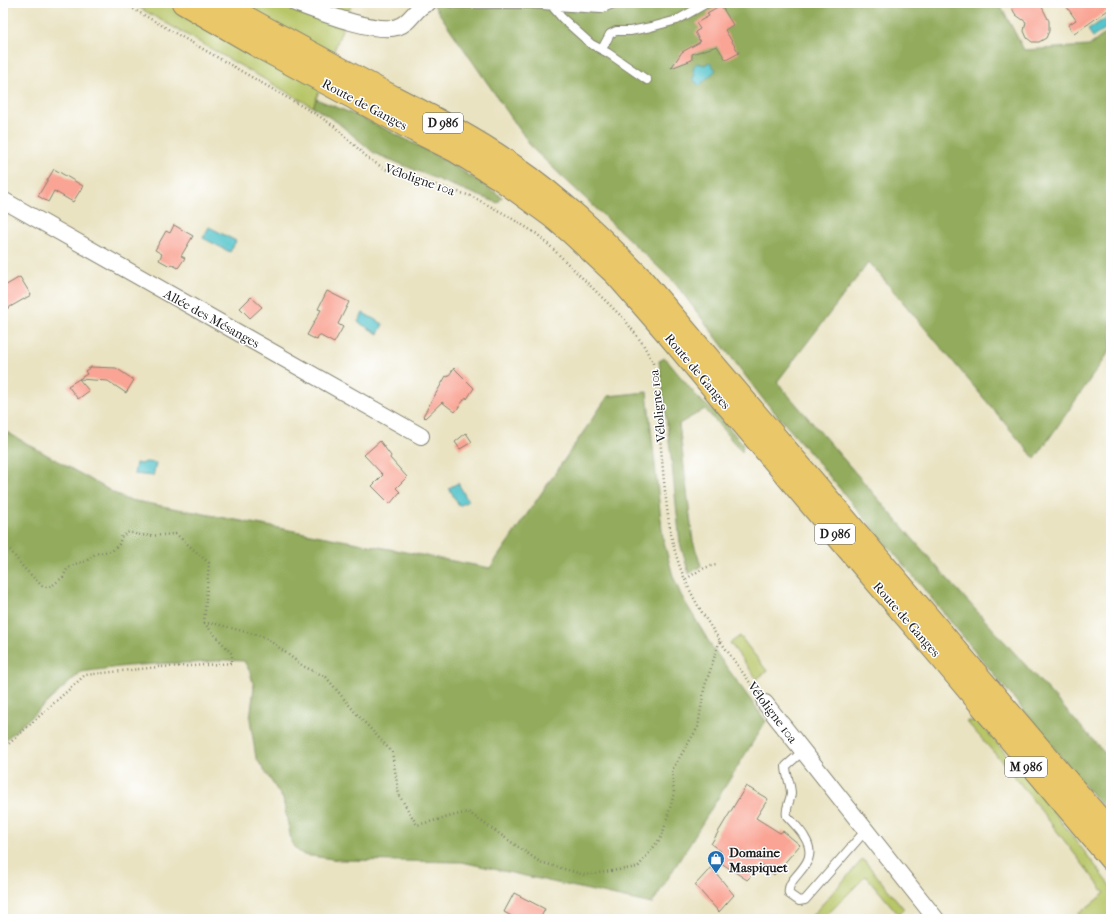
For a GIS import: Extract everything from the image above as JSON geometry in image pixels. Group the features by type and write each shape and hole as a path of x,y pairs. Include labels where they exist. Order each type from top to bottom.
{"main road":[{"name":"Route de Ganges","path":"183,3 261,48 454,151 500,178 570,232 621,280 684,353 1111,860"},
{"name":"Route de Ganges","path":"221,3 472,139 515,166 573,211 645,284 1111,832"},
{"name":"M 986","path":"942,659 1111,876"}],"street":[{"path":"295,3 361,25 384,28 395,28 404,24 421,6 428,3"},
{"name":"Allée des Mésanges","path":"3,200 421,436"},
{"name":"Véloligne 10a","path":"765,703 936,919"}],"lane":[{"path":"450,3 551,5 601,9 616,3"},
{"path":"602,49 610,34 616,31 630,31 677,20 707,3"},
{"path":"551,5 562,18 591,44 602,49 647,80"},
{"path":"803,751 786,766 786,774 790,783 791,794 786,811 787,816 805,838 810,848 810,853 804,868 791,884 789,890 790,894 800,901 805,900 866,830"}],"path":[{"name":"Véloligne 10a","path":"123,3 319,116 334,126 369,159 385,169 471,196 503,213 537,234 625,320 643,344 653,363 665,493 673,545 679,564 696,602 765,703"},
{"path":"3,546 10,550 23,567 42,586 47,587 53,585 63,576 67,569 75,564 86,561 95,554 112,551 119,544 122,536 128,532 140,536 176,534 209,563 204,623 232,654 232,663 158,667 85,675 3,749"},
{"path":"686,580 701,568 711,565 718,565"},
{"path":"204,623 216,624 265,637 303,666 326,677 354,712 392,752 399,795 417,825 468,812 540,862 585,875 638,867 662,836 674,794 672,770 698,727 704,689 720,639"}],"green space":[{"path":"131,3 352,3 313,107"},
{"path":"432,3 1003,3 1001,6 1024,50 1089,46 1111,29 1111,349 1035,459 869,262 777,382 938,568 1111,760 1111,817 923,588 763,399 674,282 533,149"},
{"path":"316,99 365,119 412,142 458,168 502,197 498,203 374,153 337,122 313,107"},
{"path":"665,358 699,399 716,413 743,444 742,452 705,409 679,424 693,541 701,566 689,574 680,543 659,361"},
{"path":"647,392 663,538 673,576 681,595 712,647 766,721 652,904 462,862 340,860 304,855 293,846 283,799 256,758 250,719 254,687 250,672 244,661 225,660 194,663 170,663 127,666 81,672 3,742 3,430 125,499 490,568 608,396"},
{"path":"740,636 767,671 757,679 730,643"},
{"path":"966,721 975,721 984,728 1035,788 1111,886 1111,919 1072,919 1105,893 1011,772"},
{"path":"863,859 904,909 899,915 866,876 823,919 809,919"}],"water":[{"path":"1110,15 1111,25 1093,37 1088,30"},
{"path":"709,62 716,70 699,86 692,78 695,76 693,70 694,66 697,63 705,65"},
{"path":"209,227 236,241 230,252 203,238"},
{"path":"363,313 383,324 378,334 358,322"},
{"path":"146,462 156,463 153,476 134,474 136,463 141,464"},
{"path":"458,483 468,501 459,506 449,488"}],"building":[{"path":"1010,3 1040,3 1049,21 1049,31 1046,38 1039,42 1032,42 1027,38 1024,31 1026,22 1016,15"},
{"path":"1064,3 1111,3 1111,8 1074,34 1068,25 1076,20"},
{"path":"721,5 733,25 725,30 739,53 726,60 717,46 692,54 692,60 671,68 682,52 700,42 695,32 700,29 696,23 709,16 707,13"},
{"path":"54,169 83,186 73,202 54,191 48,202 38,196"},
{"path":"174,225 193,236 181,256 185,258 178,268 171,264 170,266 159,260 162,254 155,250 166,231 170,233"},
{"path":"20,277 31,295 3,311 3,287"},
{"path":"327,291 349,302 338,324 343,327 334,343 319,335 317,340 307,335 321,310 318,309"},
{"path":"251,297 262,307 250,318 240,308"},
{"path":"91,367 116,368 134,380 126,393 108,381 79,379 87,374 85,371"},
{"path":"454,368 474,388 467,399 466,397 455,412 442,402 425,418 423,416 446,376 448,377"},
{"path":"79,379 89,391 78,399 68,386"},
{"path":"466,433 472,442 460,449 455,442"},
{"path":"380,441 391,456 390,458 407,477 396,488 400,492 390,504 372,486 383,475 364,455"},
{"path":"746,786 768,799 756,818 780,833 783,831 800,845 774,875 762,865 747,880 715,859 721,851 711,844"},
{"path":"711,867 734,895 719,912 695,885"},
{"path":"514,893 545,909 540,919 517,919 504,912"}],"place":[{"name":"Domaine Maspiquet","path":"716,874"}]}
